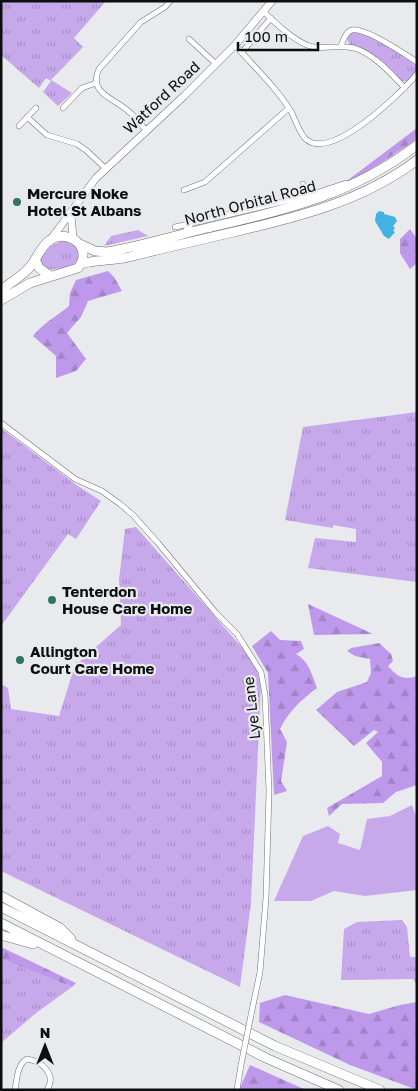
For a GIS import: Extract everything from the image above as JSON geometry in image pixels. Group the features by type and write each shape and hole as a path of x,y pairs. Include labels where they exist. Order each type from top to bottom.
{"highway":[{"name":"North Orbital Road","path":"77,241 95,252 108,252 270,213 326,196 363,180 380,171 417,145"},
{"name":"North Orbital Road","path":"81,264 92,260 121,259 316,211 351,198 378,185 417,160"},
{"path":"326,196 336,198 345,196 351,198"},
{"path":"1,290 29,269 42,247 51,240 63,237 77,241 83,255 81,264 74,270 50,276 22,287 1,300"},
{"path":"35,259 39,268 50,276"},
{"path":"1,896 60,928 79,946"},
{"path":"1,907 275,1046 380,1090"},
{"path":"1,923 266,1058 339,1090"},
{"path":"1,935 50,949"}],"main road":[{"name":"Watford Road","path":"51,240 84,193 105,168 174,107 235,45 272,1"},
{"path":"70,215 77,241"}],"street":[{"path":"147,131 126,109 101,92 96,83 96,78 99,69 141,22 165,7 170,1"},
{"path":"264,12 305,44 318,47 341,46 357,49 372,57 404,88"},
{"path":"242,52 271,18"},
{"path":"341,46 348,32 357,30 381,40 417,62"},
{"path":"190,39 216,64"},
{"path":"235,45 289,108 303,137 314,143 340,138 376,114 417,74"},
{"path":"63,108 82,88 96,83"},
{"path":"18,126 36,108"},
{"path":"184,190 205,182 289,108"},
{"path":"27,117 47,136 71,141 82,147 105,168"},
{"path":"175,227 307,196 339,185 363,180"},
{"path":"304,184 307,196"},
{"path":"181,235 190,224"},
{"name":"Lye Lane","path":"1,423 75,479 102,491 133,515 158,542 216,614 237,634 261,672 264,687 269,791 266,898 260,972 236,1090"},
{"path":"14,1090 20,1067 26,1059 35,1062 49,1073 51,1081 47,1090"}],"green space":[{"path":"1,1 106,1 74,38 83,47 51,80 72,93 58,106 43,92 51,81 46,78 39,88 1,55"},
{"path":"351,32 368,35 394,49 416,64 417,72 408,81 401,81 386,66 350,45 347,39"},
{"path":"417,128 415,140 372,168 344,183"},
{"path":"410,229 417,239 417,254 415,255 417,263 410,269 400,253 400,239"},
{"path":"138,230 148,236 104,246 111,236"},
{"path":"61,241 72,242 79,250 78,260 71,267 48,270 41,264 40,257 49,247"},
{"path":"108,271 122,291 88,301 81,317 67,333 86,359 76,371 56,378 56,356 33,336 45,324 69,306 70,293 76,280"},
{"path":"417,412 417,582 308,568 315,538 356,542 356,529 333,525 333,528 285,520 303,427"},
{"path":"1,428 75,484 101,501 76,539 68,534 1,626"},
{"path":"136,527 253,660 261,683 251,903 240,987 1,871 1,684 8,688 11,709 59,716 76,662 79,662 121,625 119,580 125,529"},
{"path":"308,604 373,634 314,635"},
{"path":"271,631 280,640 301,641 304,649 296,654 307,664 317,688 296,706 280,729 287,742 281,781 287,791 274,795 268,673 252,646"},
{"path":"379,643 391,654 393,661 388,666 394,672 404,678 417,676 417,785 396,792 383,803 342,804 329,816 327,808 382,776 382,762 366,743 378,732 374,730 354,746 316,710 337,692 367,682 371,673 370,659 355,656 347,651 351,648"},
{"path":"412,805 417,819 417,890 365,896 334,891 311,901 274,901 303,836 328,826 340,834 338,843 360,850 367,819 390,816"},
{"path":"402,920 407,927 410,957 417,957 417,985 413,979 341,980 344,929 357,922"},
{"path":"1,947 76,983 72,987 1,959"},
{"path":"1,959 72,987 36,1013 1,1043"},
{"path":"285,995 369,1014 417,1002 417,1090 350,1065 259,1022 260,1003"},
{"path":"250,1065 306,1090 239,1090"}],"water":[{"path":"379,211 395,217 397,221 393,226 395,228 393,231 395,232 389,239 384,236 375,221 376,214"}],"place":[{"name":"Mercure Noke Hotel St Albans","path":"17,202"},
{"name":"Tenterdon House Care Home","path":"52,600"},
{"name":"Allington Court Care Home","path":"20,660"}]}
